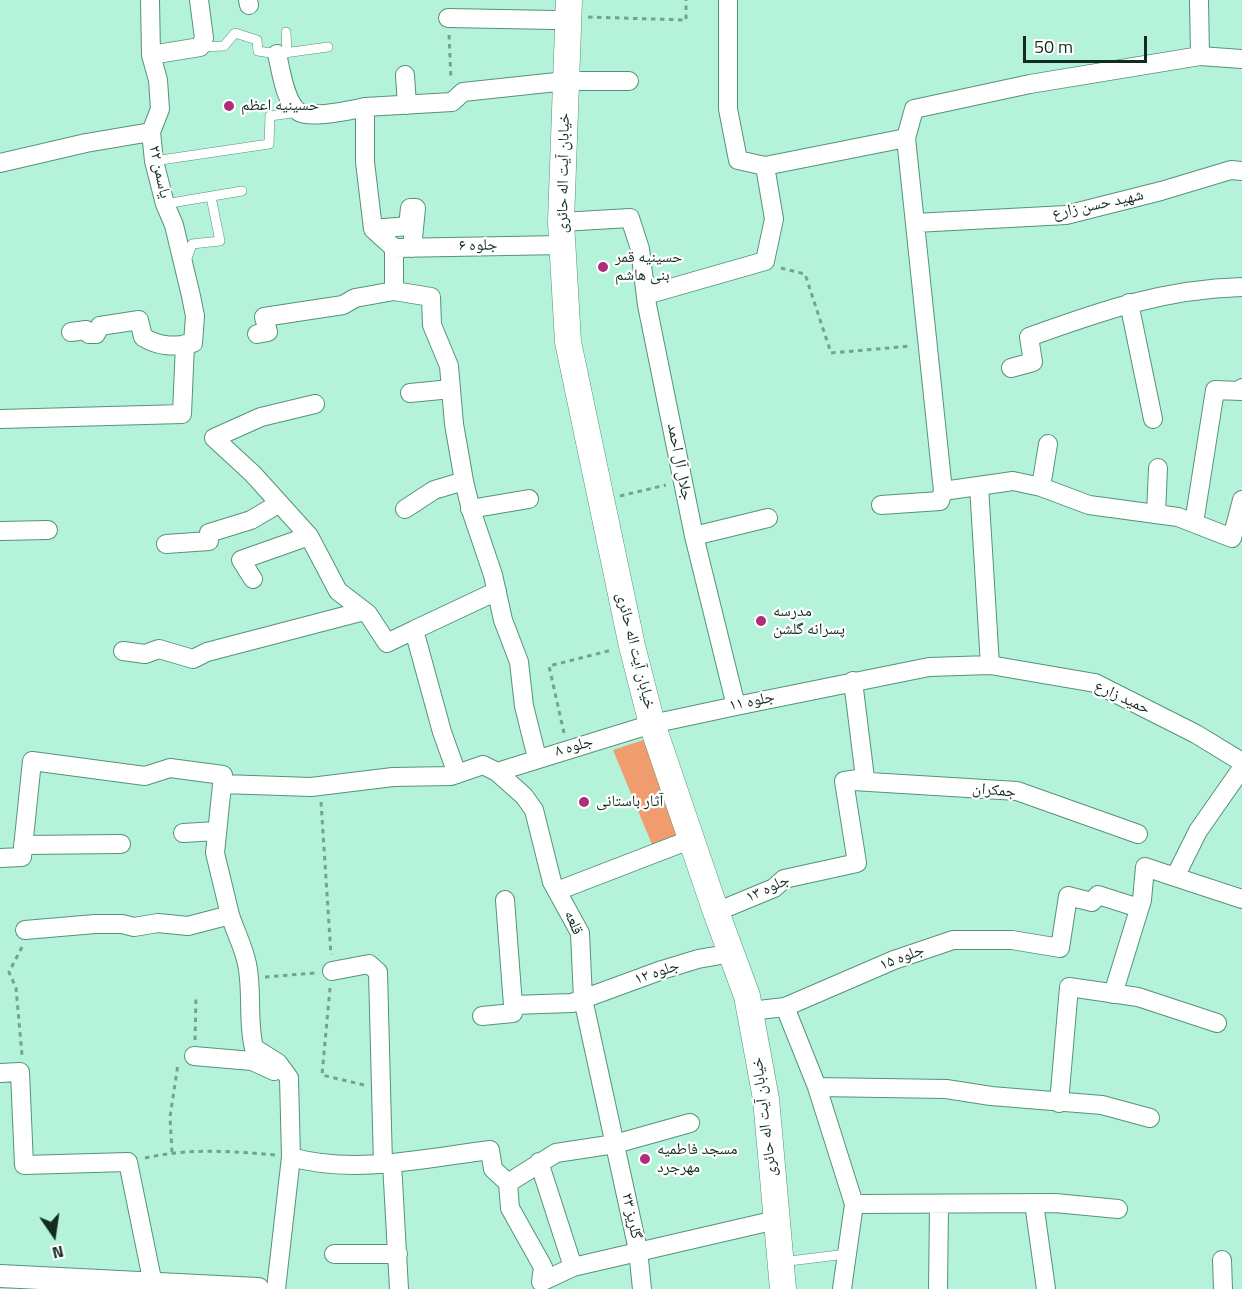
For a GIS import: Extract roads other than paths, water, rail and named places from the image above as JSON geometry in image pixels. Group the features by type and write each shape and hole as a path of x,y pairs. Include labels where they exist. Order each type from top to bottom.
{"main road":[{"name":"خیابان آیت اله حائری","path":"569,8 562,233 568,342 632,646 652,724 750,1011 766,1099 778,1263 783,1289"}],"street":[{"name":"یاسمن ۲۲","path":"0,419 188,417 189,344 195,316 174,225 165,204 154,161 151,132 160,109 158,80 151,56 150,0"},
{"path":"151,56 200,47 204,38 199,0"},
{"path":"728,0 728,109 738,160 765,166 906,138"},
{"path":"1199,0 1200,56"},
{"path":"448,18 554,20 569,8"},
{"path":"282,54 291,101 299,112 309,114 365,107 452,102 463,92 566,81 629,81"},
{"path":"881,506 939,501 943,491 906,138 914,109 1030,84 1200,56 1242,59"},
{"path":"405,75 407,105"},
{"path":"365,107 365,162 373,229"},
{"path":"0,163 86,143 151,132"},
{"path":"646,295 765,261 774,219 765,166"},
{"name":"شهید حسن زارع","path":"915,223 1066,215 1161,191 1231,170 1242,171"},
{"path":"373,229 408,226 410,208 416,208 403,248 394,291"},
{"name":"جلوه ۶","path":"403,248 562,233 630,218"},
{"name":"جلال آل احمد","path":"630,218 640,249 646,295 682,481 736,706"},
{"path":"373,229 403,248"},
{"path":"1011,368 1033,362 1029,337 1154,296 1207,288 1242,287"},
{"path":"257,334 268,332 264,317 343,305 355,298 394,291 431,297 432,325 449,366 464,482 470,509 497,591 503,620 519,662 524,706 537,758"},
{"path":"1129,303 1153,419"},
{"path":"71,332 86,330 89,334 96,334 100,326 139,320 143,337 153,344 174,347 189,344"},
{"path":"1194,523 1215,390 1242,391 1242,388"},
{"path":"410,393 451,389"},
{"path":"315,404 261,417 214,438 253,474 309,536 339,591 364,611 387,643 497,591"},
{"path":"1041,487 1048,444"},
{"path":"1156,514 1158,468"},
{"path":"943,491 1013,481 1041,487 1089,505 1178,517 1232,538 1242,500"},
{"path":"405,509 434,490 464,482"},
{"path":"979,486 990,665"},
{"path":"470,509 529,499"},
{"path":"166,544 210,541 209,533 251,520 278,504"},
{"path":"694,536 768,518"},
{"path":"0,531 48,530"},
{"path":"253,579 241,560 309,536"},
{"path":"123,651 145,654 159,649 193,659 207,652 364,611"},
{"path":"414,630 442,732 457,774"},
{"name":"حمید زارع","path":"853,681 929,667 990,665 1095,683 1196,735 1242,762"},
{"path":"844,781 865,778 853,681"},
{"name":"جلوه ۱۱","path":"652,724 853,681"},
{"name":"جلوه ۸","path":"222,784 320,786 457,774 537,758 652,724"},
{"path":"0,858 22,857 32,761 145,776 170,768 223,775 216,853 230,915 247,963 249,1030 254,1048 278,1063 289,1078 291,1157 276,1289"},
{"name":"قلعه","path":"490,768 524,796 534,810 552,882 580,933 583,999 615,1144"},
{"path":"1175,877 1198,831 1242,768"},
{"name":"جمکران","path":"844,781 1017,791 1138,834"},
{"name":"جلوه ۱۳","path":"716,912 774,888 783,879 857,863 844,781"},
{"path":"183,833 217,831"},
{"path":"557,891 692,839"},
{"path":"23,845 121,844"},
{"path":"1113,994 1139,908 1145,867 1242,899"},
{"name":"جلوه ۱۵","path":"750,1011 785,1007 894,960 953,940 1012,940 1060,948 1068,896 1092,903 1098,895 1139,908"},
{"path":"482,1016 513,1013 505,900"},
{"path":"25,930 95,924 122,924 134,927 158,923 188,926 230,915"},
{"name":"جلوه ۱۲","path":"513,1005 572,1003 662,970 698,959 732,953"},
{"path":"332,971 369,964 378,972 381,1087 398,1254 399,1289"},
{"path":"1059,1103 1069,987 1138,998 1217,1023"},
{"path":"785,1007 818,1087 854,1204 842,1289"},
{"path":"194,1056 252,1061 289,1078"},
{"path":"0,1072 20,1072 24,1165 128,1162 154,1286"},
{"path":"818,1087 946,1089 1059,1103 1102,1105 1150,1118"},
{"path":"508,1183 556,1153 615,1144 690,1123"},
{"name":"گلریز ۲۳","path":"615,1144 638,1251 642,1289"},
{"path":"291,1157 316,1164 387,1163 490,1150 493,1169 508,1183 510,1208 543,1267 541,1282 573,1267 776,1220"},
{"path":"539,1162 573,1267"},
{"path":"854,1204 1034,1203 1118,1209"},
{"path":"1034,1203 1047,1289"},
{"path":"938,1289 939,1205"},
{"path":"334,1254 398,1254"},
{"path":"1222,1260 1223,1289"},
{"path":"0,1276 26,1283 258,1289"}],"lane":[{"path":"282,54 286,32"},
{"path":"200,47 224,46 235,33 257,40 258,51 282,54 328,47"},
{"path":"154,161 269,144 270,116 299,112"},
{"path":"165,204 242,191"},
{"path":"184,266 192,244 220,241 212,197"},
{"path":"778,1263 847,1254"}],"place":[{"name":"حسینیه اعظم","path":"229,106"},
{"name":"حسینیه قمر بنی هاشم","path":"603,267"},
{"name":"مدرسه پسرانه گلشن","path":"761,621"},
{"name":"آثار باستانی","path":"584,802"},
{"name":"مسجد فاطمیه مهرجرد","path":"645,1159"}]}
